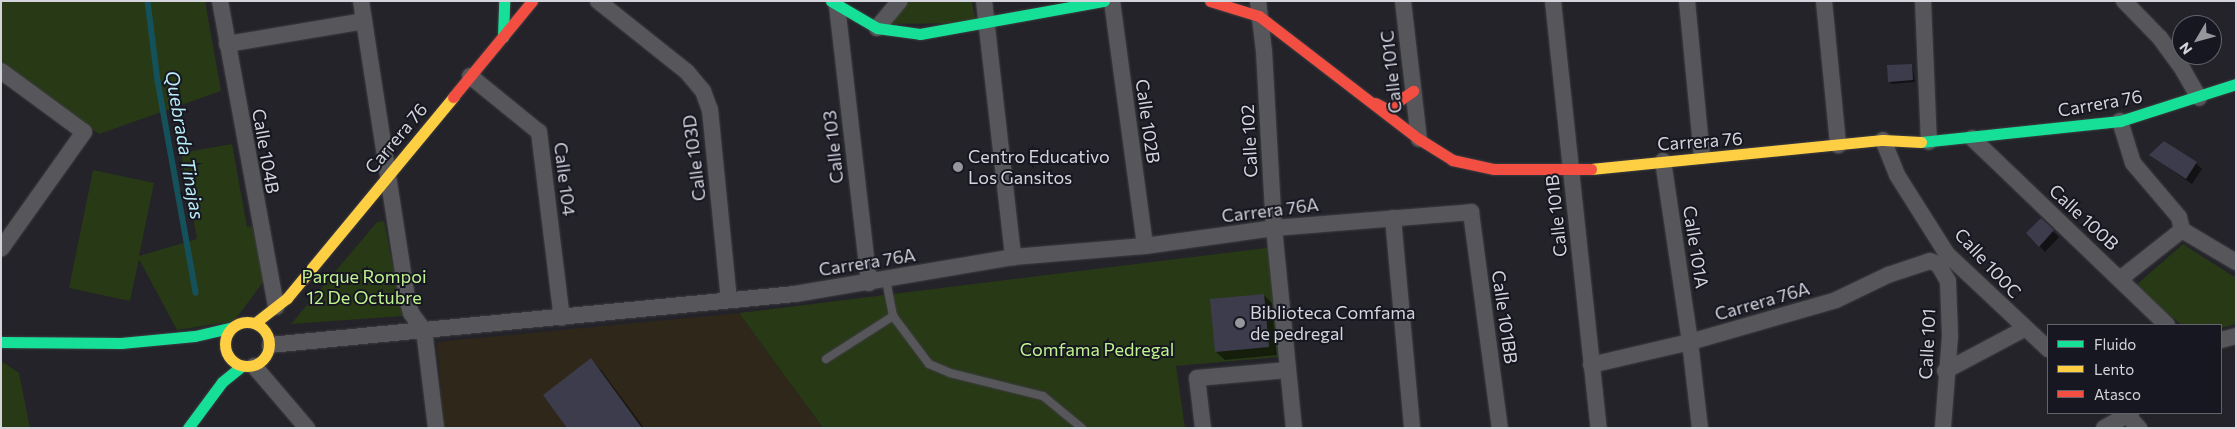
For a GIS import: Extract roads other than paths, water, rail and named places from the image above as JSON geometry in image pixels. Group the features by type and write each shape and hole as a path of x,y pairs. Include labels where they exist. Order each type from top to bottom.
{"street":[{"name":"Calle 104B","path":"220,1 227,44 281,303"},
{"path":"361,1 411,313 424,330 436,428"},
{"path":"502,37 504,1"},
{"name":"Carrera 76","path":"255,323 281,303 532,1"},
{"name":"Calle 103D","path":"598,1 687,72 703,91 710,110 729,300"},
{"path":"878,28 900,1"},
{"path":"984,1 1012,257"},
{"path":"834,3 878,28 920,34 987,20 1104,1"},
{"name":"Calle 102B","path":"1112,1 1144,246"},
{"name":"Carrera 76","path":"1210,1 1258,8 1419,139 1452,160 1476,167 1572,171 1702,156 1751,155 1883,140 1929,142 1972,138 2120,121 2199,98 2236,84"},
{"name":"Calle 101C","path":"1403,1 1419,139"},
{"name":"Calle 101B","path":"1553,1 1599,428"},
{"path":"1687,1 1702,156"},
{"path":"1824,1 1838,146"},
{"path":"1923,1 1929,142"},
{"path":"2124,1 2160,38 2199,98"},
{"name":"Calle 103","path":"834,3 869,283"},
{"name":"Calle 102","path":"1258,8 1264,51 1274,228 1294,428"},
{"path":"227,44 364,21"},
{"path":"1,71 84,132 1,249"},
{"name":"Calle 104","path":"470,76 539,132 562,318"},
{"path":"1376,103 1387,109 1413,91"},
{"path":"2120,121 2132,162 2179,217 2182,230 2236,262"},
{"name":"Calle 100B","path":"1972,138 2166,324"},
{"name":"Calle 100C","path":"1883,140 1897,176 1947,254 2024,329 2047,348"},
{"name":"Calle 101A","path":"1663,161 1690,342 1700,428"},
{"path":"364,205 382,204 395,212"},
{"name":"Carrera 76A","path":"269,340 424,330 562,318 869,283 1012,257 1144,246 1274,228 1470,212"},
{"name":"Calle 101BB","path":"1470,212 1500,428"},
{"path":"1393,218 1412,428"},
{"path":"2120,279 2182,230"},
{"name":"Carrera 76A","path":"1591,365 1690,342 1836,300 1922,261 1938,264"},
{"name":"Calle 101","path":"1938,264 1948,281 1950,336 1945,371 1943,428"},
{"name":"Carrera 76","path":"269,340 281,303"},
{"path":"1,342 121,343 195,336 231,328 242,322 255,323 269,340 265,358 222,382 188,428"},
{"path":"222,382 227,354 225,338 231,328"},
{"path":"1945,371 2024,329"},
{"path":"195,336 248,366 307,428"},
{"path":"1203,428 1196,378 1288,370"},
{"path":"2104,428 2128,414 2139,428"}],"lane":[{"path":"886,280 893,316 929,364 950,373 1043,396 1082,428"},
{"path":"826,359 893,316"}],"waterway":[{"name":"Quebrada Tinajas","path":"148,1 158,81 196,293"}],"place":[{"name":"Centro Educativo Los Gansitos","path":"958,167"},
{"name":"Biblioteca Comfama de pedregal","path":"1240,323"}],"park label":[{"name":"Parque Rompoi 12 De Octubre","path":"364,287"},
{"name":"Comfama Pedregal","path":"1097,349"}]}
